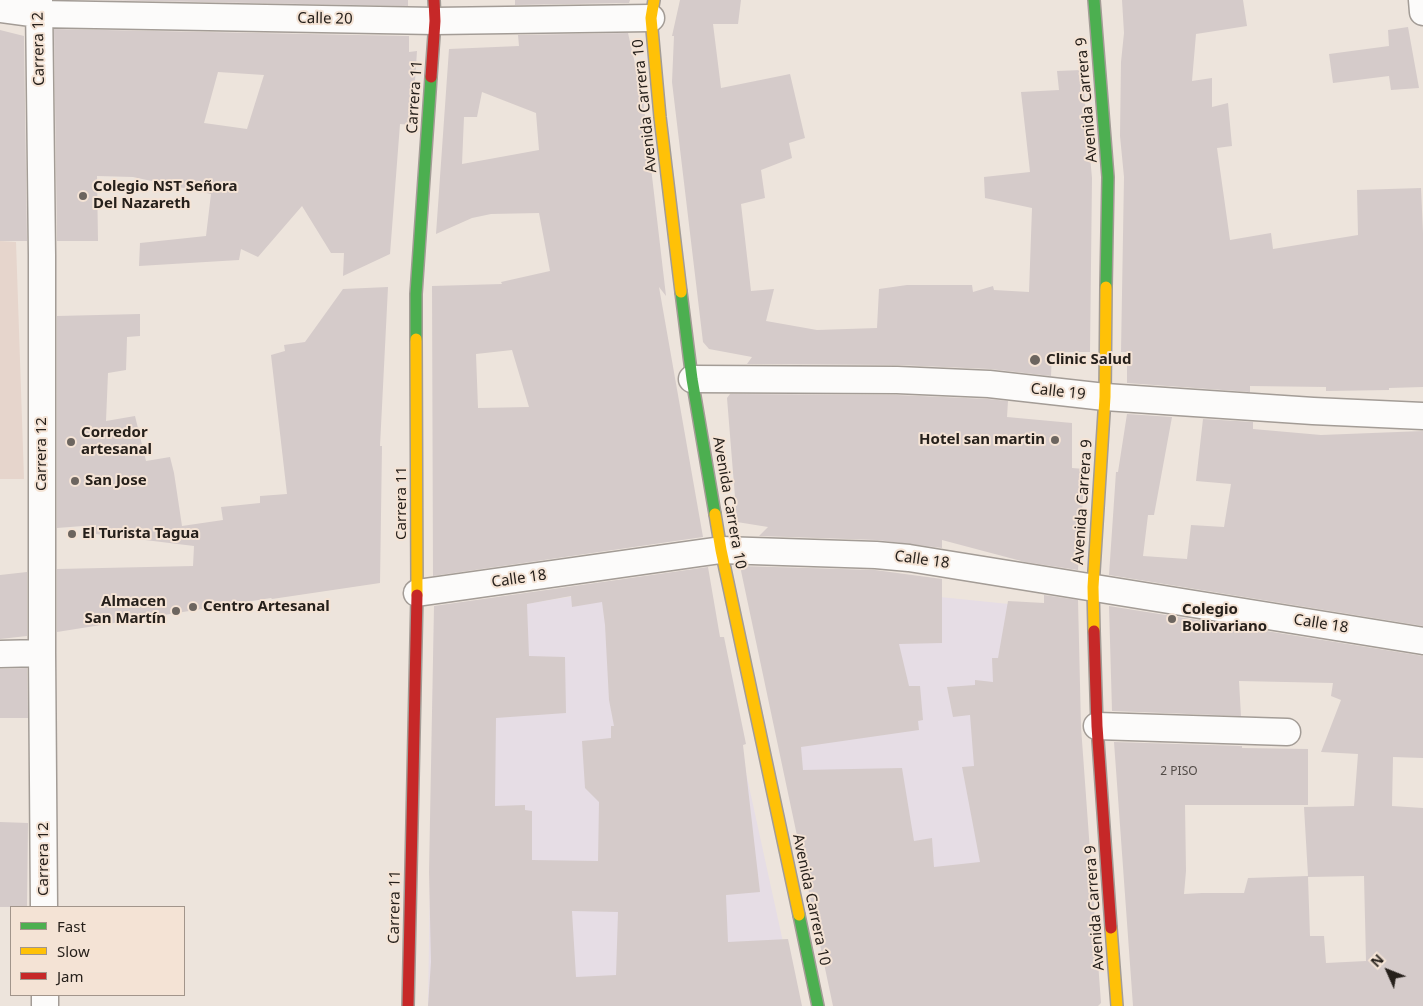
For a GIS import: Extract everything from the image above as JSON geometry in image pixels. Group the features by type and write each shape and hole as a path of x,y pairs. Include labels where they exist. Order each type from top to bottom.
{"street":[{"name":"Avenida Carrera 9","path":"1094,0 1108,177 1105,397 1093,587 1097,726 1117,1006"},
{"path":"1422,0 1423,12"},
{"name":"Calle 20","path":"0,9 39,7 435,10 652,9"},
{"name":"Carrera 12","path":"39,7 42,255 44,906"},
{"name":"Avenida Carrera 10","path":"652,9 663,142 692,379 721,550 818,1006"},
{"name":"Carrera 11","path":"408,1006 417,593 416,294 435,10"},
{"name":"Calle 19","path":"692,379 916,381 989,384 1105,397 1313,411 1423,416"},
{"name":"Calle 18","path":"417,593 721,550 910,558 1423,641"},
{"path":"0,654 42,653"},
{"path":"1097,726 1287,732"}],"shaded area":[{"path":"0,241 16,242 24,479 0,479"},
{"path":"703,576 797,1006 428,1006 434,618"},
{"path":"753,578 1068,610 1092,1006 847,1006"}],"building":[{"path":"96,0 408,0 408,6"},
{"path":"515,0 630,0 629,3 515,5"},
{"path":"680,0 741,0 738,24 713,24 721,88 790,74 805,138 789,143 792,158 761,170 765,198 741,204 751,291 774,289 766,321 817,330 877,328 879,289 907,285 972,285 973,292 993,286 994,290 1029,292 1032,208 985,198 984,177 1030,172 1021,92 1059,90 1057,71 1082,70 1092,178 1090,352 1052,352 1051,376 990,369 898,365 747,364 752,357 709,349 703,342 672,82 674,36 672,36"},
{"path":"1122,0 1243,0 1247,26 1196,34 1192,81 1212,78 1212,107 1228,103 1232,146 1217,148 1230,240 1271,233 1273,249 1358,235 1357,190 1421,188 1423,233 1423,387 1389,388 1389,390 1326,391 1326,387 1250,386 1250,392 1127,383 1127,352 1121,352 1124,177 1120,136 1121,62 1124,33"},
{"path":"1408,27 1419,88 1391,90 1389,76 1333,83 1329,54 1389,46 1388,30"},
{"path":"54,29 409,36 409,52 417,51 412,125 400,124 390,254 343,276 344,253 331,253 302,206 258,257 241,249 239,260 139,266 140,243 206,236 211,194 133,177 97,176 98,241 57,241","holes":["218,72 264,75 247,129 204,123"]},
{"path":"0,30 24,36 27,241 0,241"},
{"path":"628,33 643,99 666,296 659,287 703,537 433,576 432,286 502,284 501,282 550,271 539,213 491,214 472,218 436,234 449,49 519,46 518,35","holes":["482,92 536,113 539,150 462,164 464,117 477,117","512,350 529,407 478,408 476,354"]},
{"path":"388,287 380,446 382,446 380,583 271,598 57,632 57,569 193,566 194,546 96,534 96,525 57,528 57,316 140,314 140,336 127,337 126,370 108,373 106,421 135,416 146,461 170,457 182,526 223,520 221,507 260,503 260,496 287,494 271,355 285,351 284,345 305,342 343,289"},
{"path":"730,394 897,395 988,399 1008,401 1007,417 1072,423 1072,468 1085,469 1078,570 1025,562 942,540 942,548 877,540 759,536 768,527 737,522 727,398"},
{"path":"1127,414 1172,417 1154,515 1148,515 1143,556 1187,559 1191,525 1224,527 1231,484 1196,481 1203,419 1253,422 1253,429 1321,435 1423,431 1423,626 1109,575 1116,472 1118,472"},
{"path":"740,566 875,570 942,579 942,643 899,644 909,686 920,686 923,720 918,721 919,730 801,747 803,770 902,768 914,841 932,838 934,867 980,862 962,767 974,766 970,715 953,717 947,687 975,685 975,680 993,682 992,658 998,658 1008,601 1044,603 1044,595 1078,600 1081,727 1101,1003 1098,1006 833,1006"},
{"path":"708,567 720,637 724,637 746,744 743,745 760,892 726,895 728,942 788,939 802,1006 428,1006 431,962 429,872 434,606","holes":["571,596 572,607 602,602 605,625 609,700 614,726 611,726 611,738 582,741 585,788 599,802 598,861 532,860 532,811 525,810 525,805 495,806 496,718 566,713 565,657 529,656 527,604","572,911 618,912 616,975 576,977"]},
{"path":"27,572 27,636 0,639 0,575"},
{"path":"1109,606 1423,656 1423,758 1393,757 1392,806 1423,808 1423,1006 1133,1006 1114,742 1308,749 1308,805 1185,805 1186,871 1184,894 1244,893 1248,878 1308,876 1304,807 1354,806 1358,754 1321,752 1341,700 1331,696 1333,683 1239,681 1241,716 1112,711","holes":["1364,876 1366,961 1326,963 1324,936 1310,936 1308,877"]},
{"path":"27,668 28,718 0,718 0,669"},
{"path":"0,822 28,823 27,906 0,907"}],"traffic: fast":[{"path":"1094,0 1108,177 1106,287"},
{"path":"416,339 416,294 431,77"},
{"path":"681,292 692,379 715,514"},
{"path":"799,915 818,1006"}],"traffic: slow":[{"path":"654,0 651,18 660,117 681,292"},
{"path":"1094,631 1093,587 1105,397 1106,287"},
{"path":"416,339 417,595"},
{"path":"715,514 721,550 799,915"},
{"path":"1111,928 1117,1006"}],"traffic: jam":[{"path":"431,77 435,21 434,0"},
{"path":"408,1006 417,595"},
{"path":"1094,631 1097,726 1111,928"}],"place":[{"name":"Colegio NST Señora Del Nazareth","path":"83,196"},
{"name":"Clinic Salud","path":"1035,360"},
{"name":"Hotel san martin","path":"1055,440"},
{"name":"Corredor artesanal","path":"71,442"},
{"name":"San Jose","path":"75,481"},
{"name":"El Turista Tagua","path":"72,534"},
{"name":"Centro Artesanal","path":"193,607"},
{"name":"Almacen San Martín","path":"176,611"},
{"name":"Colegio Bolivariano","path":"1172,619"}]}
